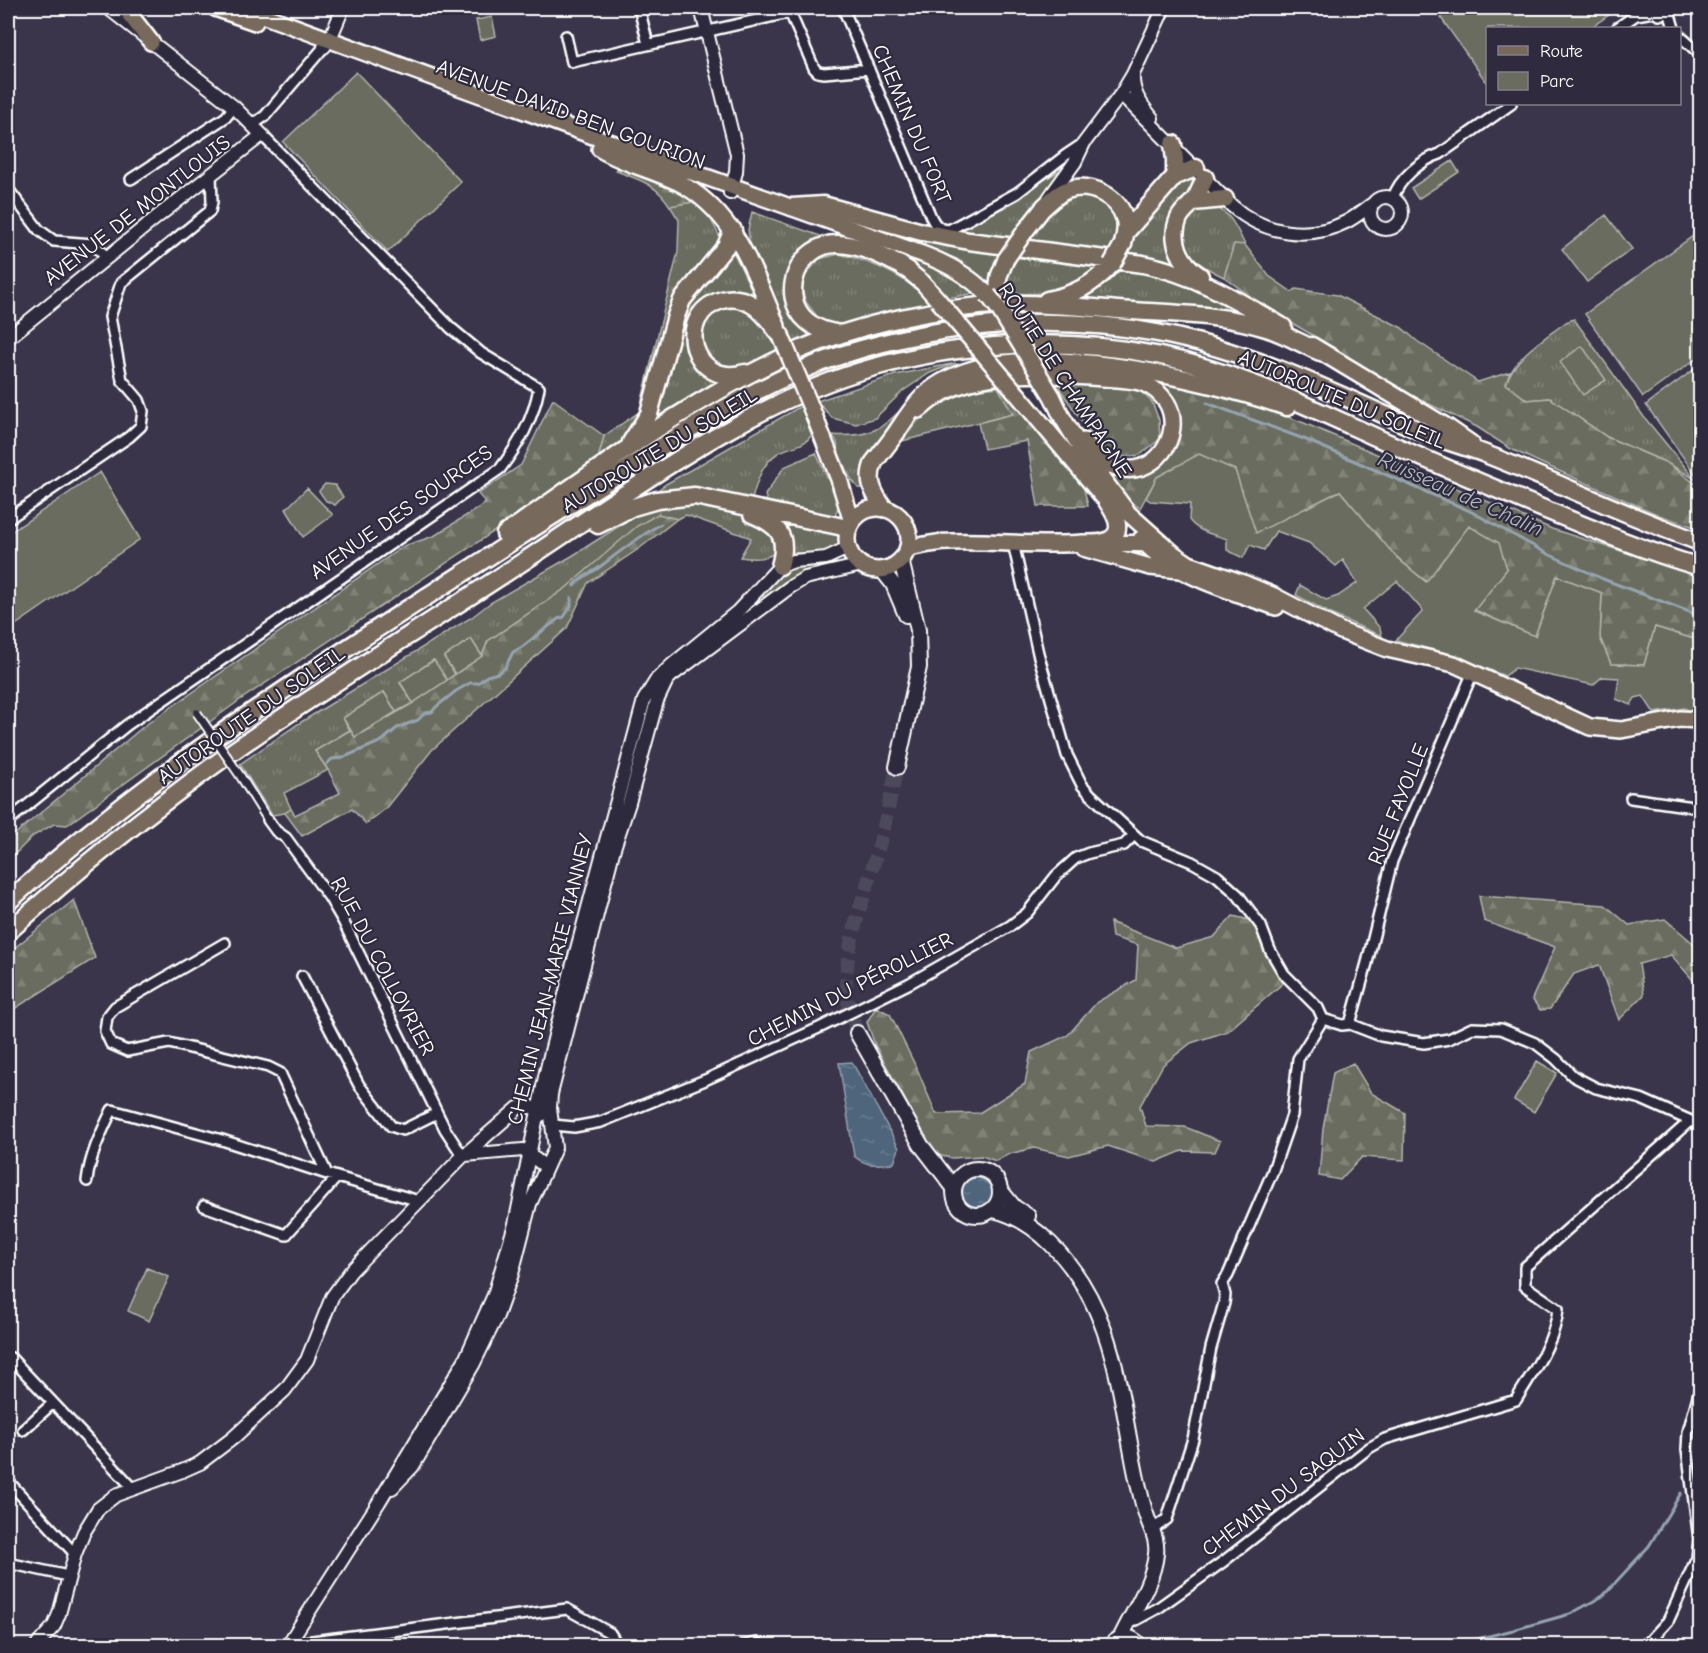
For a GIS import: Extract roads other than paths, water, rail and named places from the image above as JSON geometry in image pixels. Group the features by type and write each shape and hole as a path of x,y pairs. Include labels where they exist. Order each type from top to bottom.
{"highway":[{"path":"1028,304 1056,299 1082,290 1112,264 1125,238 1175,176 1173,144"},
{"path":"1175,176 1201,173 1193,202 1179,218 1176,230 1181,258 1194,272 1320,352"},
{"path":"1044,207 1069,189 1094,189 1105,194 1117,204 1125,218 1125,238"},
{"path":"1193,202 1226,199"},
{"path":"792,207 823,206 922,232 969,241 1156,267 1193,278 1234,297"},
{"path":"624,452 649,414 682,300 726,246 733,230"},
{"path":"841,334 817,328 807,322 797,308 793,295 793,283 797,270 809,255 825,245 840,244 872,252 908,270"},
{"path":"760,368 732,376 717,373 706,367 696,353 693,341 694,327 701,315 716,302 740,299 753,304 760,310 781,336"},
{"path":"450,582 466,560 684,412 760,368 841,334 934,312 1028,304 1101,308 1235,321 1265,328 1320,352 1448,428 1484,453"},
{"name":"AUTOROUTE DU SOLEIL","path":"8,902 94,827 176,765 308,672 684,432 749,395 813,365 904,337 962,327 1030,322 1120,328 1198,342 1236,352 1267,364 1442,440 1484,453 1623,513 1701,542"},
{"name":"AUTOROUTE DU SOLEIL","path":"8,932 96,856 222,760 355,669 738,425 782,402 870,368 960,350 1037,345 1087,346 1152,354 1221,371 1257,384 1384,441 1617,539 1701,567"},
{"path":"884,508 873,490 870,475 874,462 896,434 909,412 923,396 958,374 970,369 1006,364 1051,362 1114,366 1168,375 1269,401 1344,431 1384,441"},
{"path":"467,599 504,582 591,528 633,507 657,500 695,496 850,525"},
{"path":"729,503 772,523 784,547 780,566"}],"main road":[{"path":"128,8 130,15 152,42"},
{"name":"AVENUE DAVID BEN GOURION","path":"215,8 327,43 731,189 760,206 867,244 908,270"},
{"name":"AVENUE DAVID BEN GOURION","path":"243,8 600,149 611,150 792,207 903,247"},
{"path":"600,149 683,186 704,200 733,230 745,250 839,478 850,525 848,548 855,560 862,565 874,570 882,570 894,566 906,547"},
{"path":"994,299 999,276 1006,259 1044,207"},
{"name":"ROUTE DE CHAMPAGNE","path":"903,247 952,266 994,299 1052,396 1074,439 1110,490 1144,530 1189,564 1274,596 1341,631"},
{"name":"ROUTE DE CHAMPAGNE","path":"908,270 938,300 1105,499 1145,543 1160,557 1180,570 1387,649 1454,664 1590,727 1631,729 1680,719 1701,720"},
{"path":"896,434 926,404 962,384 982,379 1049,375 1129,380 1150,386 1161,396 1170,412 1172,426 1168,443 1158,458 1146,465 1128,469 1113,466 1101,458 1079,436 1052,396"},
{"path":"906,547 948,542 1068,544 1102,542 1111,539 1118,522 1105,499"},
{"path":"850,525 865,510 884,508 900,517 906,547 920,648 919,666 897,767"},
{"path":"1102,542 1115,545 1145,543 1174,554"},
{"path":"1068,544 1150,567 1180,570"},
{"path":"882,570 893,584 901,600 910,634 908,716"},
{"path":"857,1033 921,1145 954,1188 956,1204 965,1213 979,1216 993,1210 1008,1213 1043,1236 1067,1262 1086,1288 1100,1315 1119,1381 1142,1500 1156,1542 1156,1554 1138,1609 1137,1643 1115,1641"},
{"path":"934,1162 963,1173"},
{"path":"954,1188 963,1173 976,1169 988,1172 997,1180 1000,1191 1000,1198 993,1210"},
{"path":"1000,1191 1014,1207 1042,1226 1065,1248 1094,1286 1113,1333 1118,1358 1119,1381"},
{"path":"1115,1641 1138,1609"}],"street":[{"path":"108,8 234,107 262,135"},
{"path":"250,122 258,121 265,116 327,43 343,8"},
{"path":"639,8 648,44"},
{"path":"701,8 737,154 736,172 731,189"},
{"name":"CHEMIN DU FORT","path":"843,8 921,195 935,225 942,230 949,230 1017,193 1066,154 1084,143"},
{"path":"1044,207 1075,162 1084,143 1121,94 1164,8"},
{"path":"1618,27 1636,15 1660,10 1672,27"},
{"path":"566,36 572,62 788,13 818,72 869,69"},
{"path":"1681,37 1701,54"},
{"path":"1133,74 1132,86 1136,96 1173,144"},
{"path":"1121,94 1250,220 1283,232 1308,232 1363,218 1383,229 1392,228 1399,223 1402,211 1398,202 1393,198 1381,198 1348,221"},
{"path":"1393,198 1398,186 1406,176 1510,105"},
{"path":"131,179 226,117 234,107"},
{"name":"AVENUE DE MONTLOUIS","path":"8,338 262,135"},
{"name":"AVENUE DES SOURCES","path":"8,821 127,724 500,469 528,428 539,388 481,353 451,328 262,135"},
{"path":"8,519 129,437 141,426 143,416 139,400 122,380 110,317 121,283 210,211 211,175"},
{"path":"8,189 39,230 54,241 93,244 107,257"},
{"path":"1372,221 1370,212 1374,203"},
{"path":"1013,543 1038,653 1074,771 1091,795 1141,841 1192,862 1217,876 1238,895 1261,926 1270,951 1284,974 1318,1008 1323,1020"},
{"path":"780,566 794,561 826,558 848,548"},
{"name":"CHEMIN JEAN-MARIE VIANNEY","path":"288,1645 379,1502 413,1466 461,1375 497,1316 512,1274 530,1204 555,1148 550,1094 614,848 630,803 653,711 667,680 790,587 806,578 862,565"},
{"name":"CHEMIN JEAN-MARIE VIANNEY","path":"469,1362 507,1257 578,944 639,711 657,679 690,648 737,612 780,566"},
{"name":"RUE FAYOLLE","path":"1350,1024 1392,861 1473,672"},
{"name":"RUE DU COLLOVRIER","path":"196,713 276,831 286,838 330,897 445,1129 458,1149 465,1155"},
{"path":"628,757 632,763 632,775 636,778"},
{"path":"1631,798 1701,808"},
{"name":"CHEMIN DU PÉROLLIER","path":"553,1125 574,1127 601,1122 705,1080 910,983 1010,926 1036,903 1065,866 1076,858 1124,845 1134,835"},
{"path":"225,944 115,1007 107,1017 105,1032 111,1044 127,1051 169,1044 268,1067 280,1073 332,1176"},
{"path":"302,976 359,1085 391,1126 403,1130 437,1113"},
{"path":"1323,1020 1342,1025 1350,1024 1381,1036 1424,1043 1449,1039 1472,1028 1500,1029 1535,1043 1557,1059 1573,1076 1596,1088 1641,1099 1701,1125"},
{"path":"1152,1530 1167,1519 1193,1439 1211,1348 1224,1303 1225,1295 1222,1284 1272,1173 1292,1115 1298,1059 1323,1020"},
{"path":"36,1646 54,1626 75,1554 84,1532 98,1509 116,1495 200,1463 233,1438 285,1390 307,1360 332,1297 351,1271 465,1155 519,1108 525,1106 539,1109 542,1116 553,1125"},
{"path":"87,1181 96,1144 112,1110 222,1140 332,1176 419,1201"},
{"name":"CHEMIN DU SAQUIN","path":"1138,1609 1163,1603 1224,1561 1369,1448 1384,1439 1516,1400 1539,1362 1557,1322 1558,1309 1526,1286 1525,1267 1690,1121"},
{"path":"465,1155 523,1150 546,1167"},
{"path":"204,1206 286,1235 332,1176"},
{"path":"8,1357 133,1488"},
{"path":"1645,1646 1668,1621 1697,1558 1699,1539 1687,1449 1688,1432 1701,1389"},
{"path":"23,1430 53,1402"},
{"path":"8,1481 75,1554"},
{"path":"8,1563 68,1576"},
{"path":"1138,1609 1163,1603"},
{"path":"288,1645 567,1609 610,1633 618,1646"},
{"path":"743,1646 757,1643 762,1646"}],"water":[{"path":"852,1062 899,1148 894,1163 868,1164 854,1156 839,1063"},
{"path":"977,1178 988,1182 992,1193 988,1204 977,1208 966,1204 962,1193 966,1182"}],"waterway":[{"name":"Ruisseau de Chalin","path":"1207,403 1304,439 1470,511 1548,554 1603,579 1700,616"},
{"name":"Ruisseau de Chalin","path":"574,586 582,578 661,524"},
{"name":"Ruisseau de Chalin","path":"327,764 332,759 342,758 382,741 397,728 418,720 425,713 432,712 456,691 470,683 478,683 487,676 498,673 505,668 513,652 564,617 571,606 571,597"},
{"path":"1449,1646 1570,1614 1603,1596 1649,1546 1681,1493"}],"tunnel":[{"path":"857,1033 846,990 847,967 858,915 881,839 897,767"}]}
